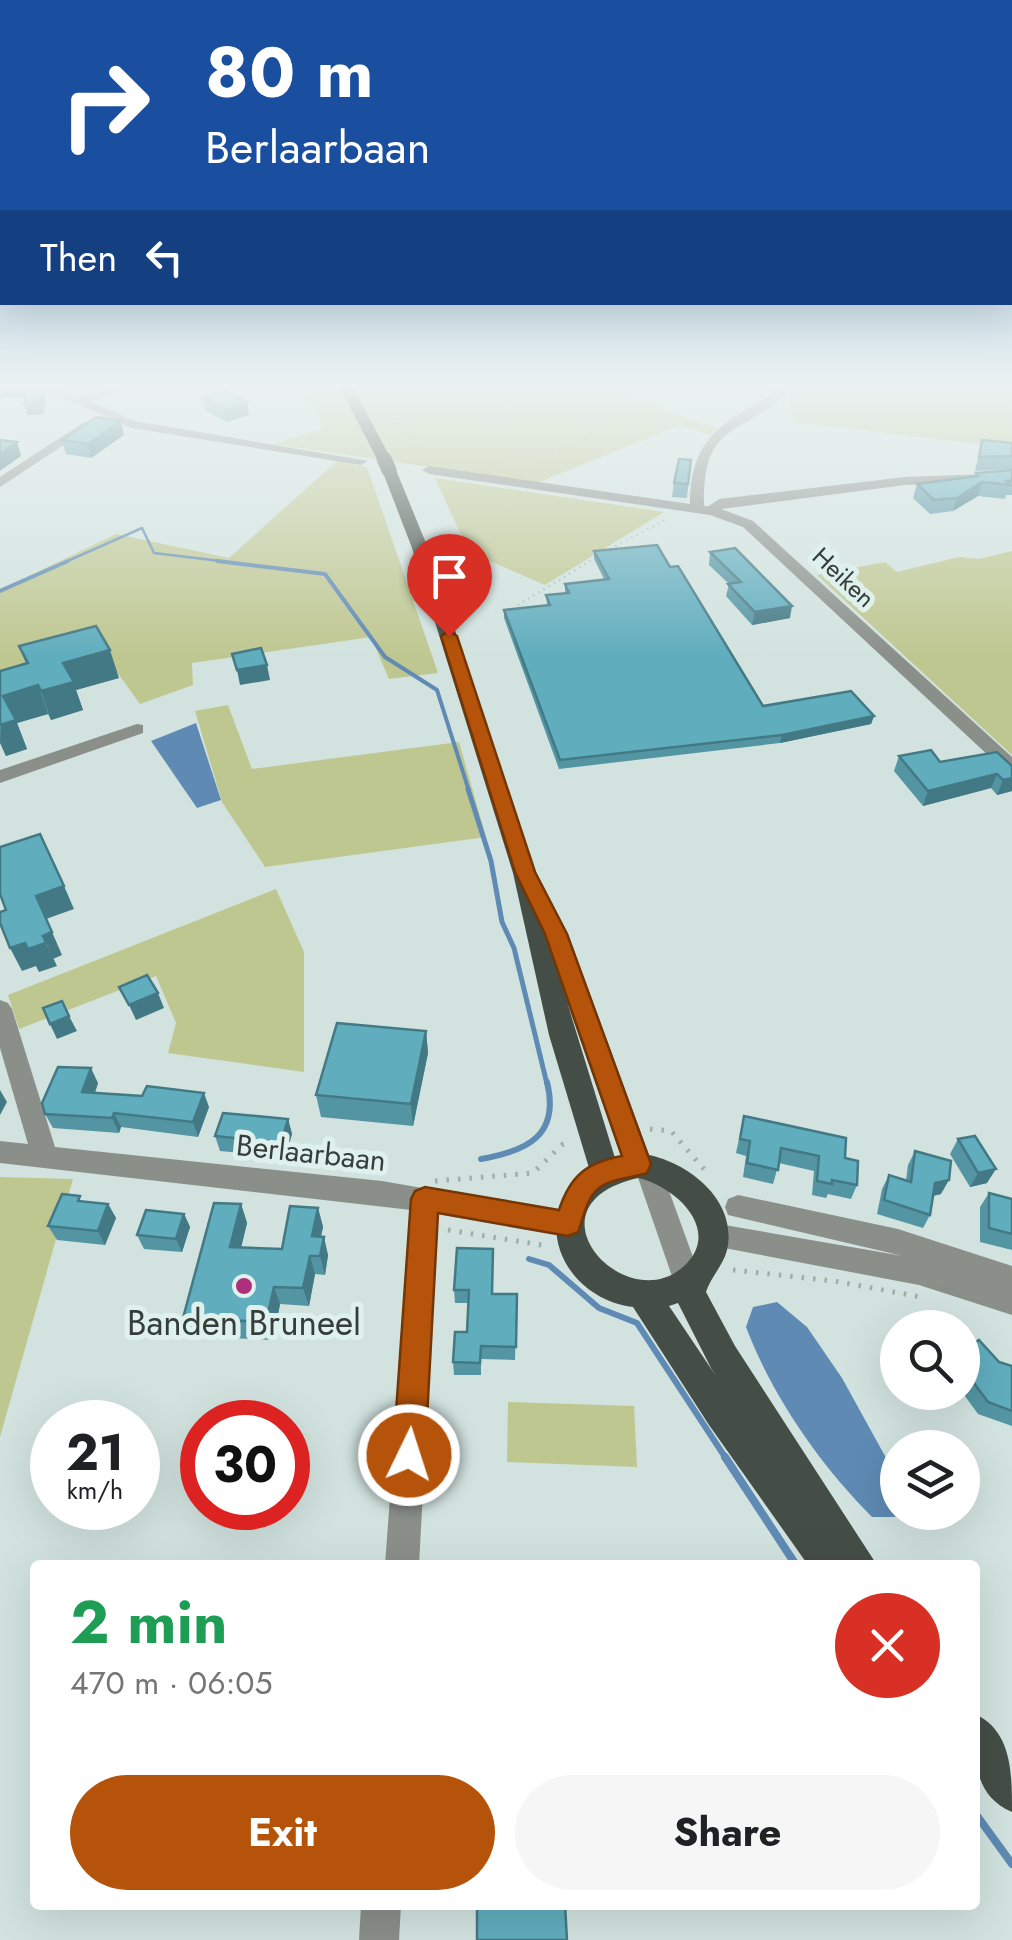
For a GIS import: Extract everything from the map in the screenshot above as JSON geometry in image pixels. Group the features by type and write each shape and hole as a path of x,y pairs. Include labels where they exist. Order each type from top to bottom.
{"main road":[{"path":"391,475 420,548 525,872 562,1035 604,1170"},
{"path":"525,872 556,934 643,1165"},
{"path":"643,1165 680,1178 694,1190 704,1203 713,1235 709,1257 688,1282 660,1294 643,1295 614,1288 590,1272 558,1235 578,1192 604,1170 643,1165"},
{"path":"688,1282 691,1296 723,1357 855,1560"},
{"path":"643,1295 720,1413 826,1560"},
{"path":"980,1742 1012,1792"},
{"path":"980,1769 1012,1808"}],"street":[{"name":"Heiken","path":"459,475 735,517 757,530 1012,767"},
{"path":"699,475 698,509 719,503 905,481 1012,477"},
{"path":"0,777 138,730"},
{"path":"0,1010 45,1156"},
{"name":"Berlaarbaan","path":"0,1152 425,1199 558,1235"},
{"path":"643,1165 688,1282"},
{"path":"402,1560 425,1199"},
{"path":"738,1206 898,1242 1012,1279"},
{"path":"713,1235 919,1272 1012,1301"},
{"path":"379,1940 382,1910"}],"path":[{"path":"518,605 642,529 698,509"},
{"path":"640,1130 670,1132 738,1206"},
{"path":"558,1235 434,1228 425,1199 436,1178 533,1173 564,1144 581,1140"},
{"path":"733,1270 834,1281 921,1297"}],"green space":[{"path":"322,475 370,475 438,673 389,679 371,637 192,663 193,685 140,704 104,654 0,702 0,590 116,534 229,558"},
{"path":"480,475 558,475 537,483"},
{"path":"435,478 664,512 545,585 469,552"},
{"path":"1012,551 1012,755 817,575 885,562 897,572 959,557 979,559"},
{"path":"228,705 252,769 459,742 486,837 265,867 222,802 195,711"},
{"path":"276,889 304,952 304,1072 168,1053 176,1023 156,976 19,1029 8,995"},
{"path":"0,1177 73,1179 0,1437"},
{"path":"508,1402 634,1406 637,1467 507,1462"}],"water":[{"path":"196,723 221,800 197,808 151,741"},
{"path":"777,1302 807,1327 842,1378 880,1447 880,1517 872,1517 853,1497 784,1404 746,1327 753,1307"}],"building":[{"path":"676,475 689,475 688,484 674,483"},
{"path":"1012,475 1012,481 1006,481 1010,485 982,482 957,498 934,500 917,484"},
{"path":"657,545 670,567 678,566 763,706 851,691 874,716 782,735 560,760 504,610 550,605 546,595 569,593 565,584 609,579 594,551"},
{"path":"735,548 792,606 755,612 728,584 741,582 710,552"},
{"path":"96,626 110,650 63,663 74,682 41,691 38,685 3,696 16,720 0,725 0,671 28,663 19,646"},
{"path":"261,648 267,665 237,670 232,654"},
{"path":"931,750 940,762 997,752 1012,766 1012,778 1003,780 997,774 928,791 899,756"},
{"path":"40,834 64,886 36,896 52,932 43,936 46,943 28,949 25,943 10,948 0,923 0,912 6,910 0,894 0,847"},
{"path":"147,975 158,993 129,1005 119,987"},
{"path":"62,1001 69,1016 50,1024 43,1008"},
{"path":"337,1023 426,1031 411,1104 316,1095"},
{"path":"58,1067 91,1068 82,1092 142,1096 147,1086 204,1093 193,1122 114,1113 112,1118 45,1114 42,1103"},
{"path":"223,1113 288,1119 281,1143 215,1136"},
{"path":"744,1116 846,1138 845,1158 858,1161 857,1185 817,1181 819,1156 781,1148 778,1170 747,1163 750,1141 740,1139"},
{"path":"975,1136 996,1169 978,1173 958,1139"},
{"path":"915,1151 951,1161 949,1180 935,1183 930,1215 884,1200 889,1175 911,1182"},
{"path":"989,1193 1012,1199 1012,1234 989,1228"},
{"path":"62,1194 80,1196 78,1201 108,1204 98,1231 48,1226"},
{"path":"214,1203 241,1204 230,1247 282,1249 290,1206 318,1208 312,1236 324,1237 320,1256 310,1256 303,1288 274,1287 266,1322 183,1318"},
{"path":"146,1210 184,1214 176,1239 137,1235"},
{"path":"457,1248 493,1249 492,1294 517,1294 516,1347 481,1346 480,1363 453,1362 455,1332 467,1332 469,1290 454,1290"},
{"path":"980,1341 999,1362 1012,1366 1012,1411 988,1402 980,1391"},
{"path":"477,1910 565,1910 567,1940 477,1940"}],"waterway":[{"path":"63,563 142,528 154,553 237,563"},
{"path":"0,591 68,561"},
{"path":"217,561 325,574 385,657 437,690 469,791"},
{"path":"468,789 491,861 502,922 514,948 547,1084"},
{"path":"481,1159 526,1145 544,1128 550,1100 547,1082"},
{"path":"529,1259 549,1265 599,1308 637,1323 727,1460"},
{"path":"725,1457 793,1560"},
{"path":"980,1820 1012,1864"}],"place":[{"name":"Banden Bruneel","path":"244,1286"}],"route":[{"path":"409,1455 425,1199 568,1224 578,1192 590,1179 604,1170 638,1164 556,934 525,872 449,636"}]}
